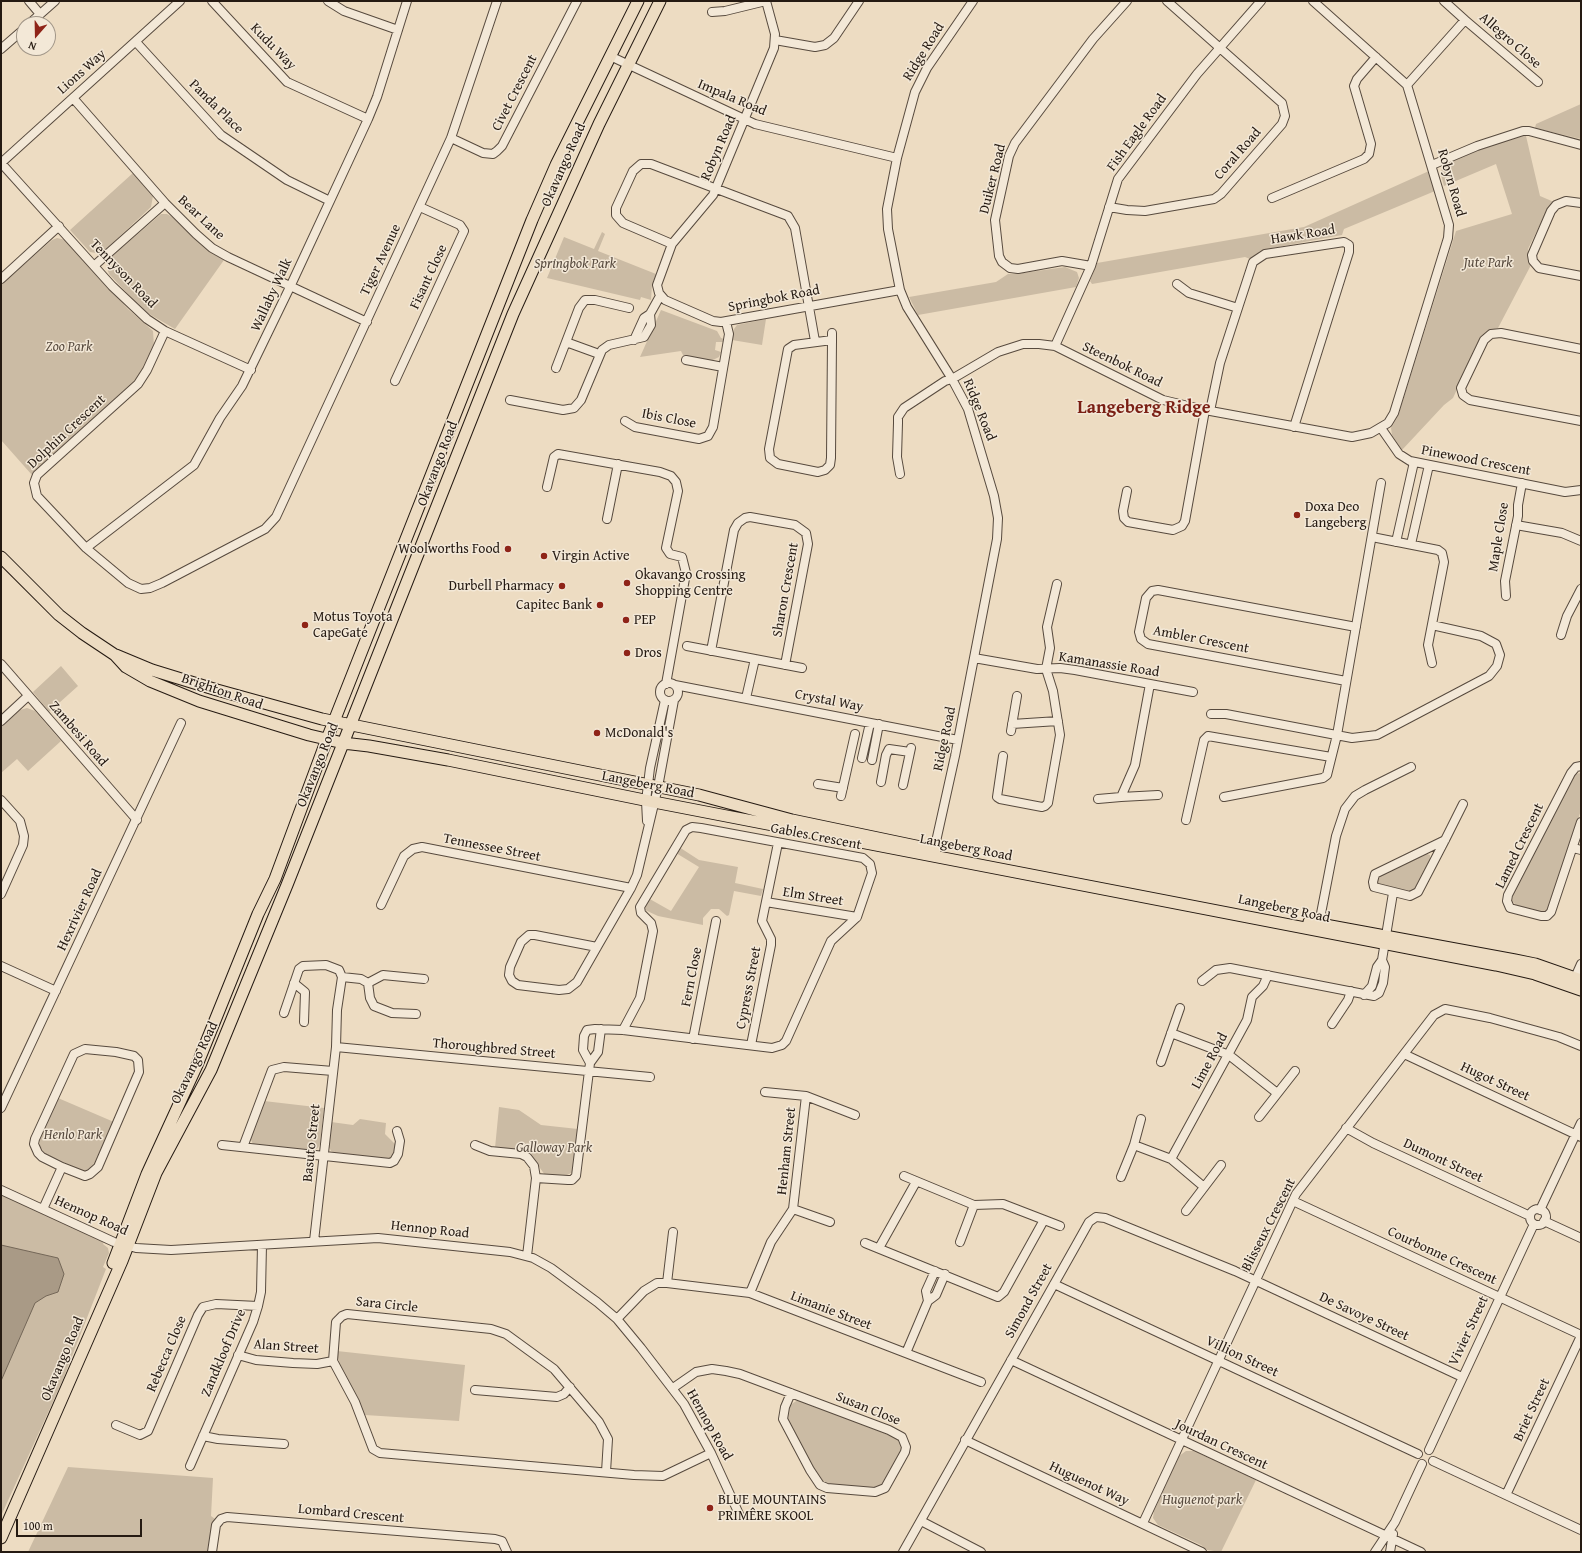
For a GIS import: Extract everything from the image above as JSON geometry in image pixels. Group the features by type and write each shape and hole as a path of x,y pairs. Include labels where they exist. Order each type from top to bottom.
{"main road":[{"name":"Okavango Road","path":"1,1538 53,1421 124,1245 147,1174 197,1065 255,922 275,879 334,722 532,220 610,56 638,1"},
{"name":"Okavango Road","path":"1,1527 156,1173 211,1070 284,892 513,314 599,124 660,1"},
{"name":"Brighton Road","path":"1,557 59,615 82,633 115,655 152,670 217,690 350,726"},
{"name":"Brighton Road","path":"115,655 126,667 150,681 199,701 327,740 342,743"},
{"name":"Langeberg Road","path":"350,726 718,799 792,820 934,853"},
{"name":"Langeberg Road","path":"342,743 369,746 448,760 650,802 1080,879 1318,928 1515,960 1578,984"}],"street":[{"path":"29,1 40,14 55,1"},
{"name":"Lions Way","path":"1,163 180,1"},
{"name":"Kudu Way","path":"212,1 287,82 368,119"},
{"path":"328,1 344,11 398,30"},
{"name":"Wallaby Walk","path":"86,548 194,465 220,418 251,370 368,119 377,97 407,1"},
{"name":"Tiger Avenue","path":"272,523 367,322 451,138 497,1"},
{"name":"Civet Crescent","path":"451,138 483,153 493,154 502,146 577,1"},
{"path":"712,12 725,11 766,1"},
{"name":"Robyn Road","path":"660,295 657,285 672,244 713,195 771,55 775,40 766,1"},
{"path":"775,40 815,47 825,45 834,38 859,1"},
{"name":"Ridge Road","path":"934,853 958,740 997,539 998,518 994,496 968,409 952,379 907,307 900,290 887,223 888,200 911,102 918,84 974,1"},
{"name":"Duiker Road","path":"1091,266 1062,261 1018,269 1010,268 1004,265 1000,256 995,220 1010,156 1015,143 1092,39 1127,1"},
{"path":"1167,1 1220,48"},
{"name":"Fish Eagle Road","path":"1055,346 1091,266 1108,207 1118,179 1197,74 1261,1"},
{"path":"1313,1 1407,84 1465,20"},
{"name":"Allegro Close","path":"1444,1 1538,82"},
{"path":"1,49 16,36"},
{"name":"Panda Place","path":"136,42 221,135 287,180 330,201"},
{"name":"Coral Road","path":"1108,207 1145,211 1214,199 1221,194 1282,124 1285,112 1282,103 1220,48"},
{"name":"Impala Road","path":"610,56 744,120 897,158"},
{"path":"1272,198 1364,159 1369,154 1371,144 1354,86 1357,79 1376,57"},
{"name":"Robyn Road","path":"1381,428 1388,423 1394,413 1450,234 1450,225 1407,84"},
{"name":"Bear Lane","path":"73,98 165,202 212,248 290,287 367,322"},
{"path":"1432,165 1477,146 1523,131 1529,131 1581,144"},
{"name":"Tennyson Road","path":"1,163 129,303 147,319 166,331 251,370"},
{"path":"672,244 623,223 617,218 616,208 635,168 641,164 648,163 786,214 792,221 795,228 815,341"},
{"path":"1581,203 1566,201 1556,205 1551,211 1532,255 1533,262 1539,268 1581,276"},
{"path":"95,265 165,202"},
{"name":"Fisant Close","path":"395,381 464,231 464,228 460,225 420,207"},
{"path":"1,279 59,226"},
{"name":"Hawk Road","path":"1127,491 1123,511 1124,518 1128,522 1173,530 1182,526 1220,363 1251,266 1259,256 1339,241 1344,242 1349,245 1349,252 1294,427"},
{"path":"1176,284 1189,293 1238,308"},
{"name":"Springbok Road","path":"660,295 665,300 713,321 726,322 900,290"},
{"path":"510,400 563,410 574,408 581,400 599,354 609,345 634,340 644,318 650,314 660,295"},
{"path":"556,368 579,308 585,300 595,300 629,308"},
{"name":"Ibis Close","path":"625,421 635,426 699,439 706,437 713,427 729,334 726,322"},
{"name":"Dolphin Crescent","path":"166,331 147,370 138,384 35,479 34,487 37,496 86,548 128,583 137,588 150,588 265,529 272,523"},
{"path":"1581,349 1501,333 1491,334 1484,340 1461,388 1463,395 1470,400 1581,422"},
{"path":"832,336 831,461 827,469 818,472 778,464 772,460 769,453 788,349 794,345 815,341 832,336"},
{"path":"566,342 599,354"},
{"name":"Steenbok Road","path":"900,474 897,457 898,430 901,412 909,404 998,352 1014,346 1032,344 1055,346 1163,400 1208,411 1352,437 1365,435 1381,428"},
{"path":"686,360 723,367"},
{"name":"Pinewood Crescent","path":"1381,428 1399,454 1405,459 1414,462 1565,492 1581,490"},
{"path":"547,487 554,457 558,454 668,474 677,485 678,491 666,548 670,554 682,557 686,573 668,672 673,689 650,802 648,831 637,874 631,888 577,982 568,989 559,990 518,985 512,981 509,975 510,967 521,942 529,935 597,947"},
{"path":"1396,542 1414,462"},
{"path":"607,518 618,464"},
{"path":"1411,544 1429,465"},
{"path":"1224,797 1325,777 1337,735 1381,483"},
{"name":"Maple Close","path":"1506,596 1506,581 1522,483"},
{"name":"Sharon Crescent","path":"711,651 734,530 738,523 745,518 750,517 795,525 806,533 808,544 785,665"},
{"path":"1516,525 1562,533 1581,541"},
{"path":"1372,537 1438,550 1443,557 1428,645 1432,663"},
{"path":"1004,756 997,797 1007,801 1045,806 1048,803 1059,742 1058,721 1053,691 1046,669 1050,648 1047,627 1057,584"},
{"path":"1561,635 1567,616 1581,588"},
{"name":"Ambler Crescent","path":"1346,681 1148,644 1141,639 1139,632 1146,598 1152,592 1158,590 1356,627"},
{"path":"1211,714 1226,714 1360,738 1377,735 1494,672 1500,655 1496,644 1481,636 1432,625"},
{"path":"687,646 802,668"},
{"name":"Kamanassie Road","path":"974,658 1021,667 1075,670 1193,692"},
{"path":"746,698 755,659"},
{"name":"Zambesi Road","path":"1,664 137,820"},
{"path":"1121,797 1135,765 1150,684"},
{"path":"653,786 650,768 664,700 661,691 673,689"},
{"name":"Crystal Way","path":"664,700 673,689 695,690 746,698 958,740"},
{"path":"1,721 28,696"},
{"path":"1017,696 1011,728 1058,721"},
{"name":"Hexrivier Road","path":"1,1108 137,820 181,723"},
{"path":"862,758 870,723"},
{"path":"872,760 879,724"},
{"path":"818,784 842,792 855,734"},
{"path":"1186,820 1204,740 1208,736 1331,757"},
{"path":"867,738 876,740"},
{"path":"881,782 885,762 890,749 910,750 903,785"},
{"path":"850,756 885,762"},
{"name":"Lamed Crescent","path":"1581,766 1576,767 1571,773 1512,888 1508,897 1509,907 1540,916 1550,914 1577,849 1581,822"},
{"path":"1318,928 1336,836 1345,809 1355,796 1411,767"},
{"path":"1098,799 1158,795"},
{"path":"1,800 20,821 24,836 23,845 1,894"},
{"path":"1444,840 1375,875 1373,882 1376,889 1410,896 1416,893 1444,840 1463,804"},
{"name":"Gables Crescent","path":"590,1067 583,1050 585,1033 590,1029 623,1030 693,1039 777,1047 786,1041 831,941 857,917 872,873 872,869 867,860 701,828 692,827 685,831 641,904 640,910 651,923 652,931 640,998 623,1030"},
{"name":"Cypress Street","path":"751,1045 771,945 771,939 762,921 778,843"},
{"name":"Tennessee Street","path":"381,905 404,856 413,849 422,847 631,888"},
{"path":"1364,995 1371,988 1377,967 1382,960 1393,893"},
{"name":"Elm Street","path":"766,902 857,917"},
{"name":"Fern Close","path":"693,1039 716,921"},
{"path":"1202,981 1212,972 1225,968 1351,991 1364,995 1377,995 1383,983 1385,967 1382,960"},
{"path":"1578,984 1581,964"},
{"path":"284,1012 299,969 307,965 326,965 339,970 342,977 361,979 368,983"},
{"path":"1,966 56,991"},
{"path":"368,983 383,975 424,979"},
{"name":"Lime Road","path":"1172,1159 1248,1017 1252,997 1264,984 1268,975"},
{"name":"Basuto Street","path":"314,1241 336,1047 337,1010 342,977"},
{"path":"1374,981 1383,983"},
{"path":"294,983 305,992 304,1022"},
{"path":"368,983 370,998 374,1006 392,1012 416,1014"},
{"path":"1332,1024 1348,1000 1351,991"},
{"path":"1161,1062 1180,1008"},
{"name":"Blisseux Crescent","path":"1143,1523 1293,1201 1303,1184 1434,1015 1445,1010 1498,1020 1559,1037 1581,1046"},
{"path":"536,1178 572,1180 576,1176 590,1067 598,1052 601,1029"},
{"path":"1171,1033 1229,1055 1277,1093"},
{"name":"Thoroughbred Street","path":"336,1047 590,1067 650,1078"},
{"path":"86,1049 122,1053 134,1056 138,1060 139,1072 98,1167 90,1174 85,1176 62,1166 42,1157 38,1153 34,1144 34,1139 74,1054 86,1049"},
{"name":"Hugot Street","path":"1404,1054 1578,1136"},
{"path":"243,1147 272,1070 284,1067 333,1071"},
{"path":"1259,1117 1295,1071"},
{"path":"765,1092 806,1096 854,1115"},
{"name":"Henham Street","path":"750,1293 771,1242 794,1209 806,1096"},
{"path":"1121,1177 1134,1146 1141,1119"},
{"path":"1540,1210 1578,1136 1581,1123"},
{"name":"Dumont Street","path":"1346,1128 1373,1143 1530,1216"},
{"path":"222,1146 377,1162 392,1162 396,1159 399,1151 400,1141 397,1131"},
{"path":"475,1145 490,1151 517,1153 527,1157 534,1166 536,1178 527,1256"},
{"path":"1134,1146 1172,1159 1204,1187"},
{"path":"1186,1210 1221,1165"},
{"path":"43,1209 62,1166"},
{"path":"904,1176 974,1206 1003,1204 1060,1226"},
{"path":"879,1248 916,1182"},
{"name":"Hennop Road","path":"1,1190 124,1245 171,1250 314,1241 388,1239 510,1252 527,1256 551,1268 616,1319 673,1388 711,1453 739,1514"},
{"name":"Courbonne Crescent","path":"1293,1201 1581,1336"},
{"path":"960,1242 974,1206"},
{"name":"Henham Street","path":"794,1209 830,1222"},
{"path":"1540,1210 1534,1211 1530,1216 1534,1224 1538,1225 1544,1221"},
{"path":"1540,1210 1544,1213 1544,1221"},
{"name":"Simond Street","path":"903,1552 1010,1360 1089,1222 1093,1218 1099,1217 1256,1281"},
{"path":"865,1243 997,1296 1001,1295 1044,1220"},
{"path":"1544,1221 1581,1238"},
{"name":"Vivier Street","path":"1428,1450 1534,1224"},
{"path":"667,1283 673,1232"},
{"name":"Zandkloof Drive","path":"190,1466 258,1306 261,1286 262,1245"},
{"path":"928,1301 926,1291 935,1270"},
{"path":"906,1353 928,1301 936,1295 945,1274"},
{"name":"De Savoye Street","path":"1256,1281 1462,1377"},
{"name":"Limanie Street","path":"616,1319 644,1291 657,1284 667,1283 750,1293 981,1382"},
{"name":"Villion Street","path":"1054,1284 1418,1454"},
{"name":"Rebecca Close","path":"116,1425 140,1435 148,1431 198,1315 203,1307 216,1304 258,1306"},
{"name":"Sara Circle","path":"333,1361 335,1325 339,1318 344,1315 491,1329 506,1334 554,1369 606,1433 608,1451 606,1472"},
{"name":"Briet Street","path":"1506,1494 1581,1336"},
{"name":"Alan Street","path":"238,1355 256,1360 293,1363 317,1364 333,1361"},
{"name":"Jourdan Crescent","path":"1010,1360 1421,1552"},
{"path":"333,1361 357,1407 373,1449 380,1453 663,1476 711,1453"},
{"name":"Susan Close","path":"673,1388 696,1372 712,1369 740,1374 889,1430 902,1437 906,1443 905,1452 884,1488 875,1492 826,1488 820,1485 810,1470 783,1419 785,1407 791,1394"},
{"path":"475,1390 559,1397 570,1387"},
{"path":"203,1436 218,1439 284,1444"},
{"name":"Huguenot Way","path":"965,1440 1202,1552"},
{"path":"1422,1464 1419,1462 1418,1454 1422,1450 1428,1450 1434,1456 1433,1461"},
{"path":"1433,1461 1581,1530"},
{"path":"1422,1464 1426,1465 1433,1461"},
{"path":"1375,1552 1389,1537 1422,1464"},
{"name":"Lombard Crescent","path":"212,1552 216,1525 222,1519 227,1517 495,1539 502,1541 507,1552"},
{"path":"921,1521 982,1552"},
{"path":"1389,1537 1390,1552"}],"green space":[{"path":"1581,104 1581,139 1535,128 1536,124"},
{"name":"Jute Park","path":"1520,136 1526,136 1540,196 1554,202 1548,208 1528,249 1528,257 1531,265 1498,328 1488,331 1482,336 1453,398 1444,405 1402,450 1392,435 1391,428 1398,416 1456,231 1512,214 1496,164 1444,186 1441,175 1442,168 1448,163 1481,149"},
{"path":"1429,171 1435,191 1344,229 1342,235 1267,249 1260,251 1250,259 1245,257 1092,284 1090,281 1097,263 1304,227"},
{"path":"133,173 153,196 151,207 104,251 96,253 90,252 70,230"},
{"path":"161,214 167,214 172,217 197,241 224,260 175,329 144,311 109,274 107,268 111,257"},
{"name":"Springbok Park","path":"602,232 605,234 598,251 656,274 652,285 651,300 641,297 640,300 547,278 564,237 594,249"},
{"name":"Zoo Park","path":"57,238 66,240 128,309 153,331 154,346 137,378 32,475 1,440 1,285 52,240"},
{"path":"1065,267 1077,272 1079,278 1076,287 918,315 909,297 996,282 1008,274"},
{"path":"661,310 717,331 721,338 724,339 723,342 716,342 715,350 721,352 719,357 711,361 683,355 681,351 640,357"},
{"path":"766,319 762,345 732,340 734,329 737,325"},
{"path":"61,666 78,686 49,712 33,692"},
{"path":"27,708 35,711 61,741 28,771 17,759 1,773 1,727 20,710"},
{"path":"1581,773 1581,810 1550,907 1546,911 1540,912 1518,907 1512,901 1513,894 1575,774"},
{"path":"679,847 699,860 738,867 735,883 763,889 761,896 734,891 729,915 727,916 719,909 711,909 703,918 703,925 658,916 645,910 646,906 644,905 648,898 671,911 699,867 676,853"},
{"path":"1424,853 1430,855 1430,860 1416,889 1410,892 1378,885 1377,882 1379,877"},
{"name":"Henlo Park","path":"58,1098 114,1122 94,1167 87,1171 81,1170 46,1154 40,1147 40,1138"},
{"path":"264,1101 324,1108 320,1144 318,1148 312,1151 253,1144 250,1138"},
{"name":"Galloway Park","path":"499,1107 519,1110 541,1125 578,1129 573,1172 565,1176 545,1175 532,1157 495,1148"},
{"path":"360,1119 386,1123 385,1134 396,1145 392,1157 387,1159 337,1154 331,1151 328,1145 331,1122 353,1125"},
{"path":"1,1193 104,1241 103,1244 108,1248 109,1253 103,1267 106,1269 62,1382 1,1516"},
{"path":"337,1351 465,1365 459,1421 365,1415 339,1364"},
{"path":"798,1400 899,1439 902,1444 902,1451 883,1484 873,1489 829,1485 820,1481 788,1422 787,1413 790,1405"},
{"name":"Huguenot park","path":"1186,1451 1194,1451 1256,1480 1221,1552 1207,1550 1201,1545 1158,1525 1153,1518 1154,1511 1179,1456"},
{"path":"68,1467 213,1478 211,1516 215,1519 212,1524 208,1552 28,1552"}],"shaded area":[{"path":"1,1245 58,1258 64,1274 58,1292 46,1296 35,1303 1,1381"}],"place":[{"name":"Doxa Deo Langeberg","path":"1297,515"},
{"name":"Woolworths Food","path":"508,549"},
{"name":"Virgin Active","path":"544,556"},
{"name":"Okavango Crossing Shopping Centre","path":"627,583"},
{"name":"Durbell Pharmacy","path":"562,586"},
{"name":"Capitec Bank","path":"600,605"},
{"name":"PEP","path":"626,620"},
{"name":"Motus Toyota CapeGate","path":"305,625"},
{"name":"Dros","path":"627,653"},
{"name":"McDonald's","path":"597,733"},
{"name":"BLUE MOUNTAINS PRIMÊRE SKOOL","path":"710,1508"}],"district":[{"name":"Langeberg Ridge","path":"1144,408"}]}
